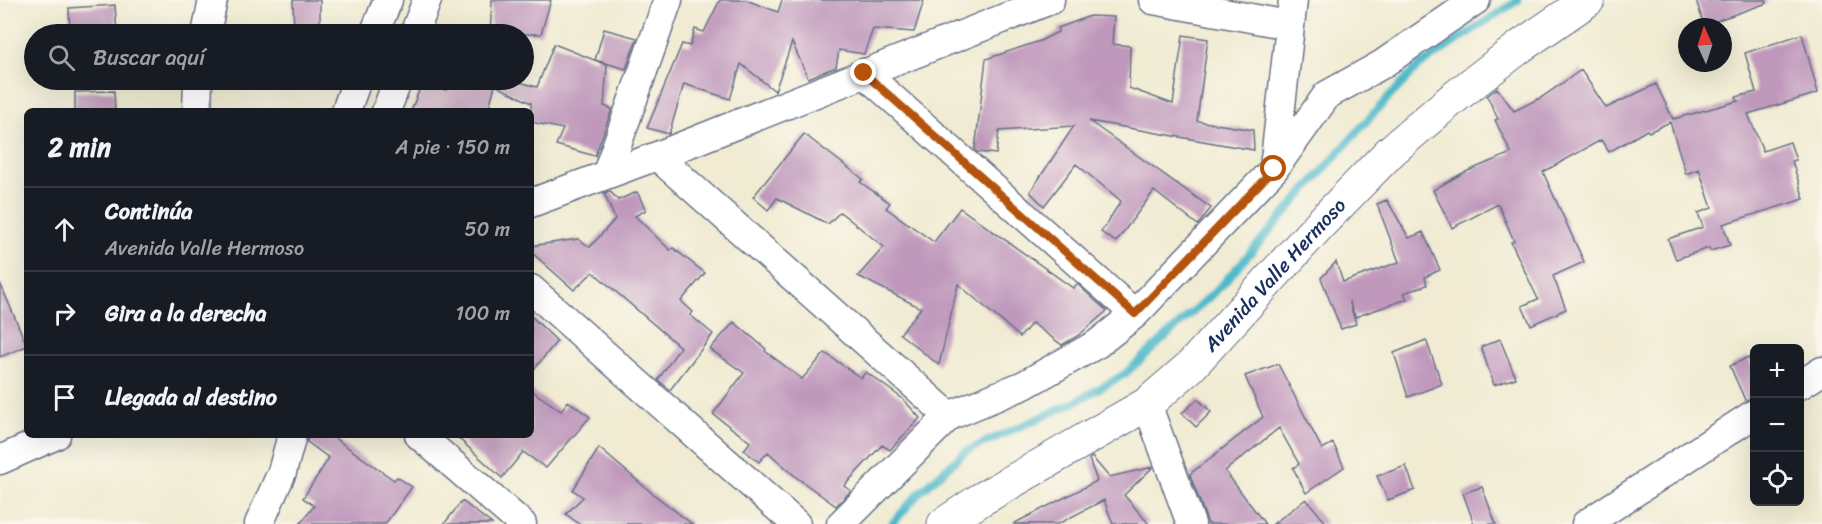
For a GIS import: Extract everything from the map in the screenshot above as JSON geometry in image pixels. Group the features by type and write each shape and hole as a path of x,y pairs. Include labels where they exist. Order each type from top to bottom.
{"street":[{"path":"209,24 213,0"},
{"path":"378,24 387,0"},
{"path":"418,24 428,0"},
{"path":"607,174 668,0"},
{"path":"534,202 657,156 1050,0"},
{"path":"1154,0 1291,13 1274,169"},
{"path":"841,524 949,416 1024,385 1097,344 1135,314 1274,169 1327,95 1381,65 1476,0"},
{"name":"Avenida Valle Hermoso","path":"944,524 980,500 1147,404 1191,366 1321,223 1391,151 1521,46 1588,0"},
{"path":"864,73 1135,314"},
{"path":"197,108 198,90"},
{"path":"347,108 353,90"},
{"path":"387,108 394,90"},
{"path":"657,156 949,416"},
{"path":"534,292 796,524"},
{"path":"1804,382 1822,370"},
{"path":"1147,404 1191,524"},
{"path":"1586,524 1750,417"},
{"path":"0,460 49,438"},
{"path":"259,524 282,472 291,438"},
{"path":"422,438 522,524"}],"building":[{"path":"293,0 320,0 320,24 294,24"},
{"path":"492,0 551,0 541,34 534,34 534,24 491,24"},
{"path":"720,0 746,0 778,12 782,0 924,0 914,32 873,29 864,54 839,50 836,67 808,78 792,42 775,91 741,64 730,99 684,84 669,134 647,128 682,44 690,46 695,29 704,32"},
{"path":"1696,0 1766,0 1767,3 1724,18 1702,18"},
{"path":"115,5 116,24 70,24 69,8"},
{"path":"1090,16 1114,17 1112,44 1130,46 1129,88 1173,104 1183,35 1208,39 1197,121 1253,130 1254,150 1089,121 1211,208 1198,225 1154,191 1116,242 1101,232 1121,201 1076,164 1044,206 1030,192 1074,126 999,131 996,154 975,150 986,59 1040,41 1058,32 1058,28"},
{"path":"604,29 637,38 626,69 595,60"},
{"path":"1802,34 1818,93 1748,114 1763,151 1790,142 1796,160 1792,161 1804,199 1723,224 1730,245 1710,251 1709,248 1676,259 1668,239 1703,227 1698,213 1712,208 1699,169 1686,174 1670,122 1649,132 1647,130 1609,152 1601,140 1543,172 1584,262 1553,276 1566,309 1531,325 1522,306 1538,299 1511,242 1514,241 1498,204 1452,228 1433,190 1463,173 1511,153 1495,120 1498,119 1487,96 1497,88 1514,111 1542,97 1581,70 1606,108 1656,84 1673,119 1738,101 1736,97 1756,92 1745,53"},
{"path":"554,44 607,65 604,106 612,109 595,156 556,145 563,129 534,123 534,108 531,108 531,103 505,90 534,90 534,86 537,87"},
{"path":"419,90 494,90 489,108 412,108"},
{"path":"114,91 115,108 75,108 75,92"},
{"path":"804,134 863,179 860,182 890,203 886,208 934,242 960,208 1073,288 1077,284 1107,311 1079,335 1062,345 1032,323 1020,337 958,284 939,365 900,334 921,308 858,276 884,247 840,212 828,224 777,198 768,210 753,197"},
{"path":"610,191 618,200 637,192 646,210 635,216 670,250 673,248 705,273 681,301 693,312 690,315 713,334 670,390 658,380 680,347 593,272 574,290 534,255 534,246 578,239 590,247 615,219 604,193"},
{"path":"1387,200 1409,238 1423,232 1440,270 1425,277 1427,285 1404,293 1407,299 1355,317 1349,301 1356,324 1341,329 1321,278 1336,262 1343,282 1399,262 1377,204"},
{"path":"0,283 24,339 24,347 0,357"},
{"path":"534,319 557,341 534,369"},
{"path":"734,322 766,349 765,351 802,379 825,353 861,378 866,372 903,399 920,418 890,450 882,445 844,486 851,491 836,506 796,477 768,452 759,462 744,450 750,442 713,414 744,373 710,349"},
{"path":"1500,339 1516,378 1494,385 1481,347"},
{"path":"1426,340 1442,384 1408,397 1394,353"},
{"path":"1748,357 1750,399 1745,400 1730,366"},
{"path":"1278,364 1322,449 1333,443 1344,467 1306,493 1293,468 1299,464 1279,428 1225,471 1265,524 1208,524 1190,474 1263,417 1245,376"},
{"path":"534,392 561,411 568,401 590,417 546,468 523,452 502,478 458,438 534,438"},
{"path":"1198,399 1211,412 1196,427 1182,413"},
{"path":"308,438 334,438 394,480 397,477 412,487 385,524 300,524 314,506 303,498 329,458 307,442"},
{"path":"599,448 692,524 579,524 566,514 583,497 573,490"},
{"path":"1092,457 1109,477 1153,467 1124,495 1149,524 1113,524 1104,500 1058,524 1013,524 1097,481 1089,459"},
{"path":"1406,466 1415,490 1388,500 1377,476"},
{"path":"1482,487 1496,524 1474,524 1463,493"},
{"path":"1306,499 1327,524 1273,524"},
{"path":"462,501 492,524 444,524"}],"waterway":[{"path":"892,524 919,493 966,451 1075,402 1125,374 1220,287 1373,114 1419,66 1518,0"}],"route":[{"path":"864,73 1135,314 1274,169"}]}
